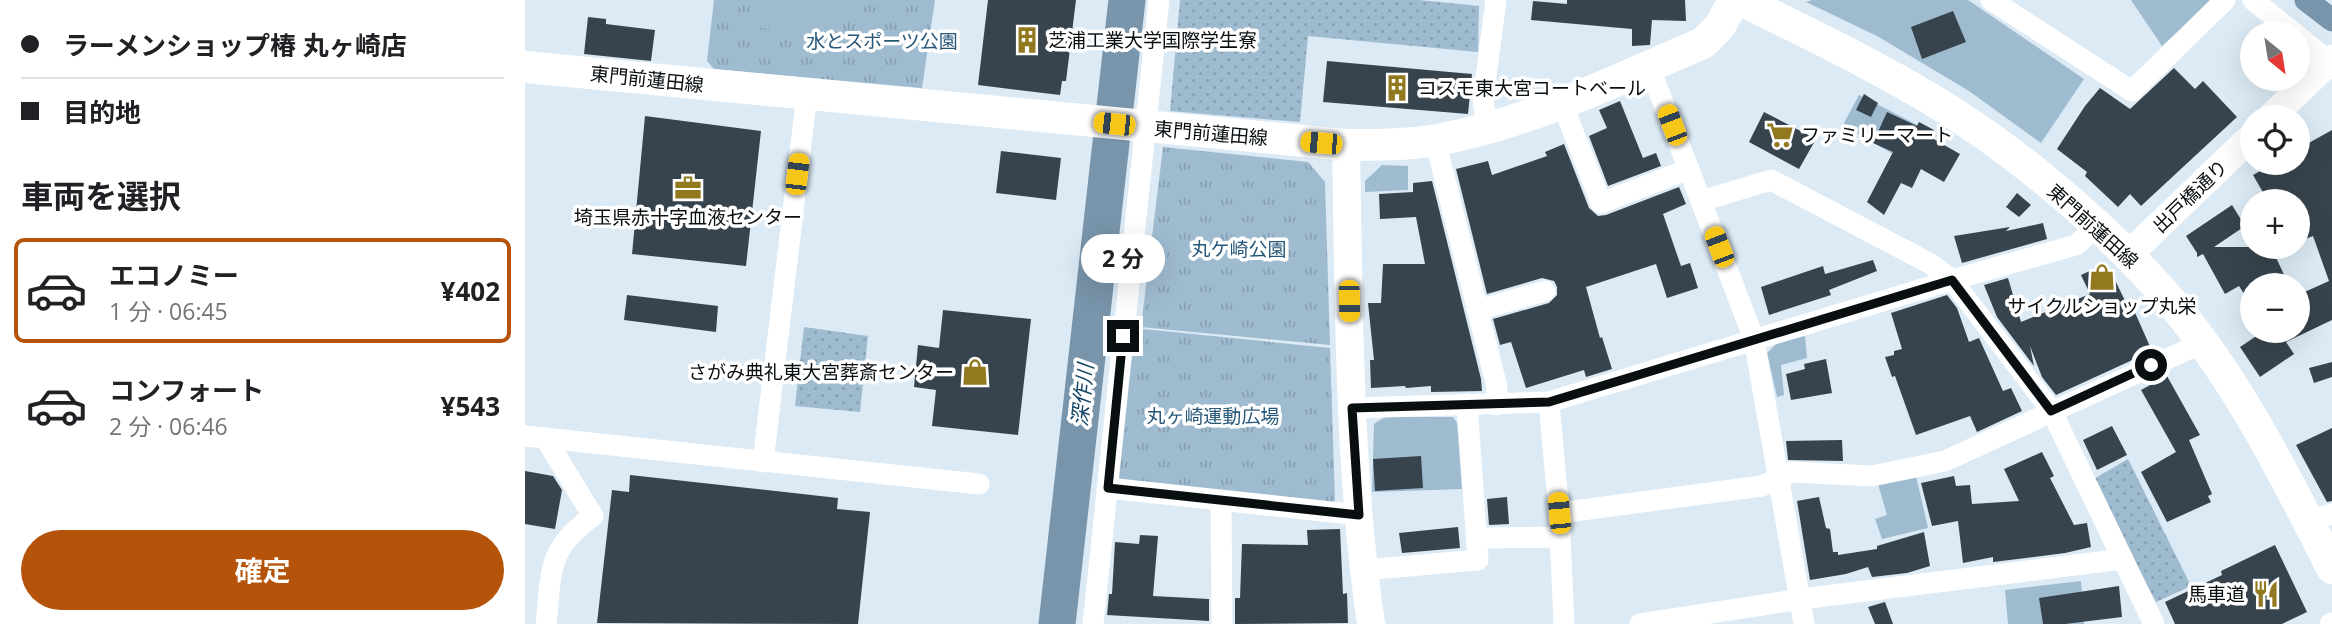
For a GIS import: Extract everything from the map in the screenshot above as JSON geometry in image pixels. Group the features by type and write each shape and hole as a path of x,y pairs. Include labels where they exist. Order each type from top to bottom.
{"main road":[{"name":"東門前蓮田線","path":"525,67 1141,127 1346,145 1392,145 1435,140 1487,129 1562,103 1707,40 1720,26 1752,3 1877,68 1993,140 2129,255 2162,291 2202,343 2270,449 2320,518 2332,568"}],"street":[{"path":"1093,624 1141,127 1159,0"},
{"path":"1487,129 1483,100 1496,0"},
{"path":"1991,0 2132,91 2225,0"},
{"path":"2253,0 2279,21"},
{"path":"2284,105 2331,62 2310,46"},
{"path":"1649,66 1755,339 1804,624"},
{"path":"763,462 807,94"},
{"path":"1562,103 1601,203 1689,169"},
{"path":"1435,140 1497,387 1496,405"},
{"path":"1346,145 1352,408 1363,570 1371,624"},
{"name":"出戸橋通り","path":"2129,255 2240,148"},
{"path":"1701,201 1771,180 1931,264 1952,280 2051,411 2154,624"},
{"path":"1352,408 1549,402 2076,245 2097,226"},
{"path":"1477,310 1545,291"},
{"path":"1559,513 1762,486 1792,472 1872,475 1945,461 2202,343"},
{"path":"1549,402 1559,513 1564,624"},
{"path":"1363,570 1478,560 1467,404"},
{"path":"532,434 763,462 979,484"},
{"path":"532,434 593,516 572,531 554,559 546,624"},
{"path":"1108,488 1359,515"},
{"path":"1221,500 1221,624"},
{"path":"1477,538 1560,537"},
{"path":"1640,624 1801,599 2123,559"}],"green space":[{"name":"水とスポーツ公園","path":"714,0 935,0 922,88 714,69 707,61"},
{"path":"751,0 834,0 831,34 749,27"},
{"path":"1180,0 1419,0 1479,6 1478,52 1308,36 1300,122 1170,111"},
{"path":"1968,0 2084,79 2041,143 1969,91 1877,36 1806,2"},
{"path":"2131,0 2213,0 2162,46"},
{"path":"1859,95 1937,135 1915,167 1843,125"},
{"name":"丸ケ崎公園","path":"1163,147 1308,162 1325,182 1330,345 1141,327"},
{"path":"1382,165 1408,166 1408,190 1365,192 1365,181"},
{"path":"804,327 868,336 860,412 795,406"},
{"name":"丸ヶ崎運動広場","path":"1133,328 1330,348 1335,500 1330,507 1116,479"},
{"path":"1805,336 1807,358 1781,365 1784,395 1777,397 1767,353 1778,342"},
{"path":"1385,417 1453,417 1457,423 1462,489 1372,492 1374,424"},
{"path":"2128,459 2191,586 2156,602 2092,480"},
{"path":"1916,476 1928,528 1882,539 1875,519 1887,515 1878,484"},
{"path":"2081,581 2084,624 2008,624 2005,590"}],"building":[{"name":"芝浦工業大学国際学生寮","path":"988,0 1076,0 1066,81 1062,81 1060,95 978,85"},
{"path":"1567,0 1685,0 1686,21 1652,20 1650,45 1632,46 1632,29 1531,20 1533,1 1567,4"},
{"path":"1953,11 1966,42 1922,59 1911,27"},
{"path":"588,17 606,19 606,24 655,30 651,61 584,54"},
{"name":"コスモ東大宮コートベール","path":"1327,61 1472,74 1468,114 1323,102"},
{"path":"2174,68 2195,89 2203,81 2237,117 2141,206 2130,194 2118,207 2085,176 2087,172 2057,149 2100,88 2130,109"},
{"path":"1864,94 1878,103 1871,117 1856,110"},
{"path":"1620,101 1643,158 1656,153 1661,166 1608,186 1589,136 1607,128 1599,110"},
{"path":"1764,112 1816,139 1799,169 1749,142"},
{"path":"1887,112 1917,126 1919,122 1934,130 1930,137 1960,154 1944,182 1921,169 1912,188 1901,183 1884,215 1867,202 1893,152 1873,143"},
{"path":"645,116 761,131 746,266 632,254"},
{"path":"2332,130 2332,320 2310,331 2310,290 2329,281 2313,236 2310,237 2310,189 2261,189 2253,175 2310,175 2310,142"},
{"path":"1564,144 1589,208 1598,216 1679,187 1686,204 1663,214 1681,266 1690,263 1698,288 1667,298 1656,264 1586,287 1612,369 1586,377 1584,370 1526,388 1511,342 1500,345 1493,319 1549,303 1557,295 1557,287 1554,281 1542,278 1487,294 1456,169 1488,161 1492,175 1547,156 1545,152"},
{"path":"1001,151 1061,158 1056,200 996,193"},
{"path":"1432,181 1482,391 1431,392 1431,386 1371,388 1370,360 1374,360 1368,303 1381,303 1383,264 1425,264 1416,217 1380,219 1379,194 1413,192 1413,183"},
{"path":"2017,193 2031,205 2019,217 2006,207"},
{"path":"2232,205 2240,218 2240,229 2214,247 2240,247 2240,259 2277,259 2283,273 2240,273 2240,288 2225,294 2203,254 2197,257 2186,236"},
{"path":"2043,223 2047,239 1962,263 1954,236 2010,227 2006,231"},
{"path":"1873,260 1877,271 1829,290 1831,295 1769,315 1761,287 1823,266 1825,274"},
{"path":"2103,265 2110,280 2114,278 2129,309 2133,308 2152,351 2056,395 2042,377 2030,346 2034,366 1997,317 1984,285 2008,278 2021,322 2090,294 2081,275"},
{"path":"627,295 718,306 716,332 624,320"},
{"path":"1947,295 1957,308 1969,342 1979,338 2003,391 2011,388 2022,411 1977,432 1970,416 1916,435 1895,376 1892,377 1885,357 1902,349 1891,313"},
{"path":"943,310 1031,319 1018,435 932,426 936,390 914,387 918,345 939,348"},
{"path":"2246,343 2287,343 2294,354 2260,377 2240,347"},
{"path":"1826,359 1832,393 1791,400 1786,374 1805,369 1804,364"},
{"path":"2332,362 2332,377 2314,383 2309,368"},
{"path":"2167,376 2200,435 2189,440 2212,494 2208,496 2211,502 2167,522 2141,472 2176,452 2141,390"},
{"path":"2112,426 2127,455 2097,470 2083,440"},
{"path":"2332,428 2332,501 2327,502 2296,445"},
{"path":"1842,440 1843,461 1788,460 1786,441"},
{"path":"2042,452 2054,476 2050,478 2074,525 2087,523 2091,547 1993,562 1993,557 1963,563 1958,521 1932,526 1921,483 1954,476 1956,486 1970,485 1972,504 2019,501 2004,469"},
{"path":"1421,456 1423,488 1375,491 1373,459"},
{"path":"525,471 553,476 562,490 555,529 525,524"},
{"path":"630,475 838,498 837,509 870,512 858,624 597,623 612,490 629,492"},
{"path":"1507,497 1509,524 1489,525 1487,499"},
{"path":"1819,497 1826,528 1830,529 1833,552 1838,552 1838,555 1877,549 1877,546 1924,532 1930,566 1907,573 1872,577 1868,567 1810,580 1797,501"},
{"path":"1458,527 1460,548 1402,553 1399,533"},
{"path":"1340,529 1343,594 1347,593 1348,623 1235,624 1235,598 1240,598 1242,544 1308,545 1307,530"},
{"path":"1140,535 1158,536 1153,596 1209,599 1209,621 1107,615 1109,594 1112,594 1115,542 1139,544"},
{"path":"2275,545 2307,612 2282,624 2175,624 2165,602 2222,575 2221,571"},
{"path":"2119,586 2122,617 2043,624 2039,598"},
{"path":"1885,602 1893,624 1875,624 1868,607"}],"waterway":[{"name":"深作川","path":"1057,624 1127,0"},
{"path":"2306,0 2332,20"}],"place":[{"name":"芝浦工業大学国際学生寮","path":"1027,40"},
{"name":"コスモ東大宮コートベール","path":"1397,88"},
{"name":"ファミリーマート","path":"1780,135"},
{"name":"埼玉県赤十字血液センター","path":"688,188"},
{"name":"サイクルショップ丸栄","path":"2102,277"},
{"name":"さがみ典礼東大宮葬斎センター","path":"975,372"},
{"name":"馬車道","path":"2266,594"}],"route":[{"path":"1123,336 1108,488 1359,515 1352,408 1549,402 1952,280 2051,411 2151,365"}]}
